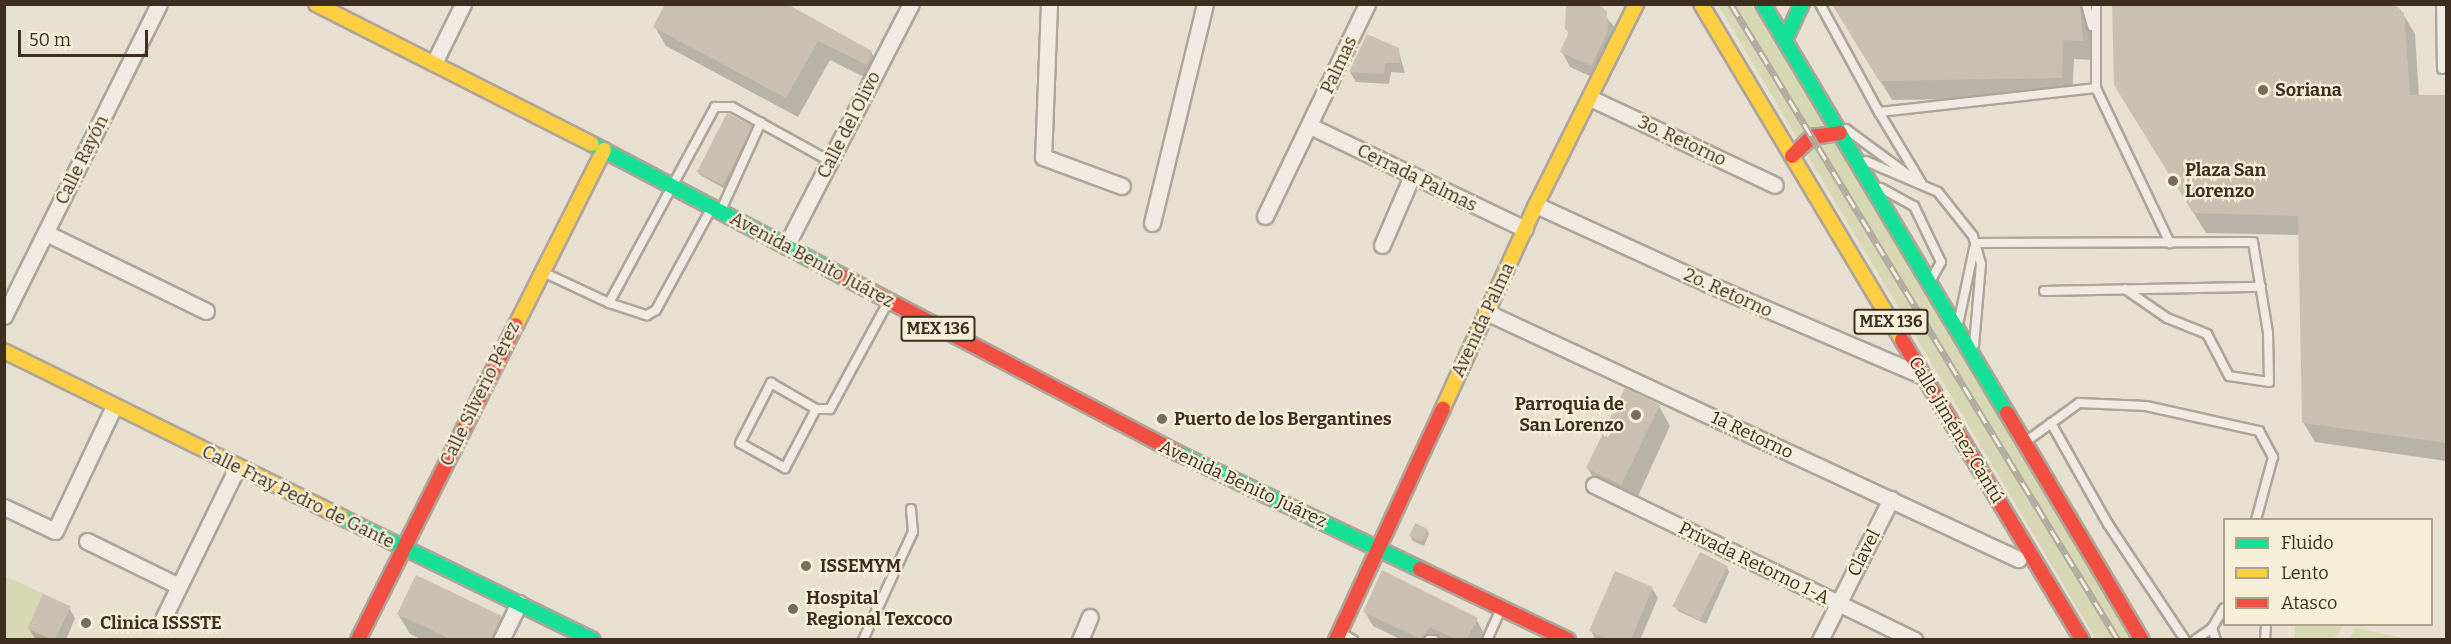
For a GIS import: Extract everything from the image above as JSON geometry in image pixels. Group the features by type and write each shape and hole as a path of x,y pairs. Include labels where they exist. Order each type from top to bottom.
{"main road":[{"name":"Avenida Benito Juárez","path":"316,4 672,185 888,302 1159,444 1568,639"},
{"name":"Avenida Palma","path":"1338,636 1536,205 1636,4"},
{"name":"Calle Jiménez Cantú","path":"1701,4 2082,639"},
{"name":"MEX 136","path":"1763,4 1958,326 2024,442 2142,639"},
{"path":"1785,40 1802,4"},
{"path":"1618,12 1620,35"},
{"path":"1792,156 1812,137 1840,133"},
{"name":"Calle Silverio Pérez","path":"358,639 604,150"},
{"name":"Calle Fray Pedro de Gante","path":"4,351 237,468 593,639"}],"street":[{"name":"Calle Rayón","path":"4,316 159,4"},
{"path":"434,63 463,4"},
{"name":"Calle del Olivo","path":"786,246 911,4"},
{"path":"1049,4 1043,157 1122,186"},
{"path":"1152,223 1205,4"},
{"name":"Palmas","path":"1265,216 1367,4"},
{"name":"3o. Retorno","path":"1590,98 1775,185"},
{"name":"Cerrada Palmas","path":"1310,126 1411,178 1525,229"},
{"path":"1382,245 1411,178"},
{"name":"2o. Retorno","path":"1536,205 1706,284 1923,375"},
{"path":"46,233 206,311"},
{"name":"1a Retorno","path":"1486,312 2018,559"},
{"path":"4,507 55,531 114,406"},
{"path":"162,621 237,468"},
{"name":"Privada Retorno 1-A","path":"1594,485 1838,604 1916,639"},
{"name":"Clavel","path":"1820,639 1891,499"},
{"path":"87,541 179,586"},
{"path":"501,639 519,603"},
{"path":"1080,639 1090,617"}],"lane":[{"path":"1820,4 1879,112 1921,182"},
{"path":"2086,4 2094,32"},
{"path":"2096,4 2094,32 2096,88 2170,243"},
{"path":"2441,4 2442,69"},
{"path":"1879,112 2096,88"},
{"path":"609,303 715,107 732,107 830,161"},
{"path":"1832,120 1874,146 1913,178 1938,192 1975,246 1981,264 1973,352"},
{"path":"542,271 609,303 647,315 656,310 716,209 762,122"},
{"path":"1852,153 1883,171 1913,178"},
{"path":"1869,180 1914,206 1941,262 1930,281"},
{"path":"1975,246 2253,242 2268,333 2269,382 2229,376 2207,334 2167,318 2125,289"},
{"path":"1958,326 1975,246"},
{"path":"2044,291 2261,287"},
{"path":"816,409 785,468 740,443 771,383 816,409 830,409 888,302"},
{"path":"2024,442 2079,403 2146,406 2259,431 2273,457 2256,518"},
{"path":"2050,423 2108,524 2185,639"},
{"path":"863,639 913,532 911,509"},
{"path":"1486,639 1501,608"},
{"path":"2194,639 2212,628 2223,610"},
{"path":"2212,628 2216,639"},
{"path":"1338,636 1353,639"},
{"path":"1429,639 1434,639"}],"green space":[{"path":"1718,5 1752,5 2134,639 2096,639"},
{"path":"5,576 70,606 56,639 5,640"},
{"path":"2295,626 2342,626 2338,635 2327,639 2295,640"},
{"path":"2355,628 2408,639 2350,639"}],"building":[{"path":"665,4 787,4 872,51 867,65 818,41 786,98 653,27"},
{"path":"1599,4 1607,12 1608,31 1591,66 1560,52 1569,32 1565,29 1566,6"},
{"path":"2080,4 2083,41 2063,40 2062,78 1879,81 1833,6"},
{"path":"2112,4 2394,4 2404,13 2410,95 2446,95 2446,443 2302,423 2298,216 2193,213 2114,85"},
{"path":"1367,34 1399,48 1400,63 1385,63 1384,74 1349,72"},
{"path":"727,113 753,126 723,185 697,172"},
{"path":"1625,388 1660,405 1621,485 1586,468"},
{"path":"1415,523 1428,529 1422,542 1409,536"},
{"path":"1700,552 1728,566 1700,620 1672,606"},
{"path":"1382,570 1478,618 1467,639 1455,639 1430,627 1421,639 1363,612"},
{"path":"1615,571 1653,587 1631,639 1608,639 1589,631"},
{"path":"416,575 502,616 491,639 450,639 397,614"},
{"path":"43,594 70,606 55,640 28,629"}],"railway":[{"path":"1731,4 2118,640"}],"traffic: fast":[{"path":"1763,4 2007,413"},
{"path":"1785,40 1802,4"},
{"path":"592,144 842,276"},
{"path":"1178,453 1420,569"},
{"path":"341,517 593,640"}],"traffic: slow":[{"path":"316,4 592,144"},
{"path":"1443,408 1536,205 1636,4"},
{"path":"1701,4 1902,340"},
{"path":"516,325 604,150"},
{"path":"4,351 341,517"}],"traffic: jam":[{"path":"1792,156 1812,137 1840,133"},
{"path":"842,276 1178,453"},
{"path":"358,640 516,325"},
{"path":"1902,340 2082,640"},
{"path":"1336,640 1443,408"},
{"path":"2007,413 2142,640"},
{"path":"1420,569 1568,640"}],"place":[{"name":"Soriana","path":"2263,90"},
{"name":"Plaza San Lorenzo","path":"2173,181"},
{"name":"Parroquia de San Lorenzo","path":"1636,415"},
{"name":"Puerto de los Bergantines","path":"1162,419"},
{"name":"ISSEMYM","path":"806,566"},
{"name":"Hospital Regional Texcoco","path":"793,609"},
{"name":"Clinica ISSSTE","path":"86,623"}]}
